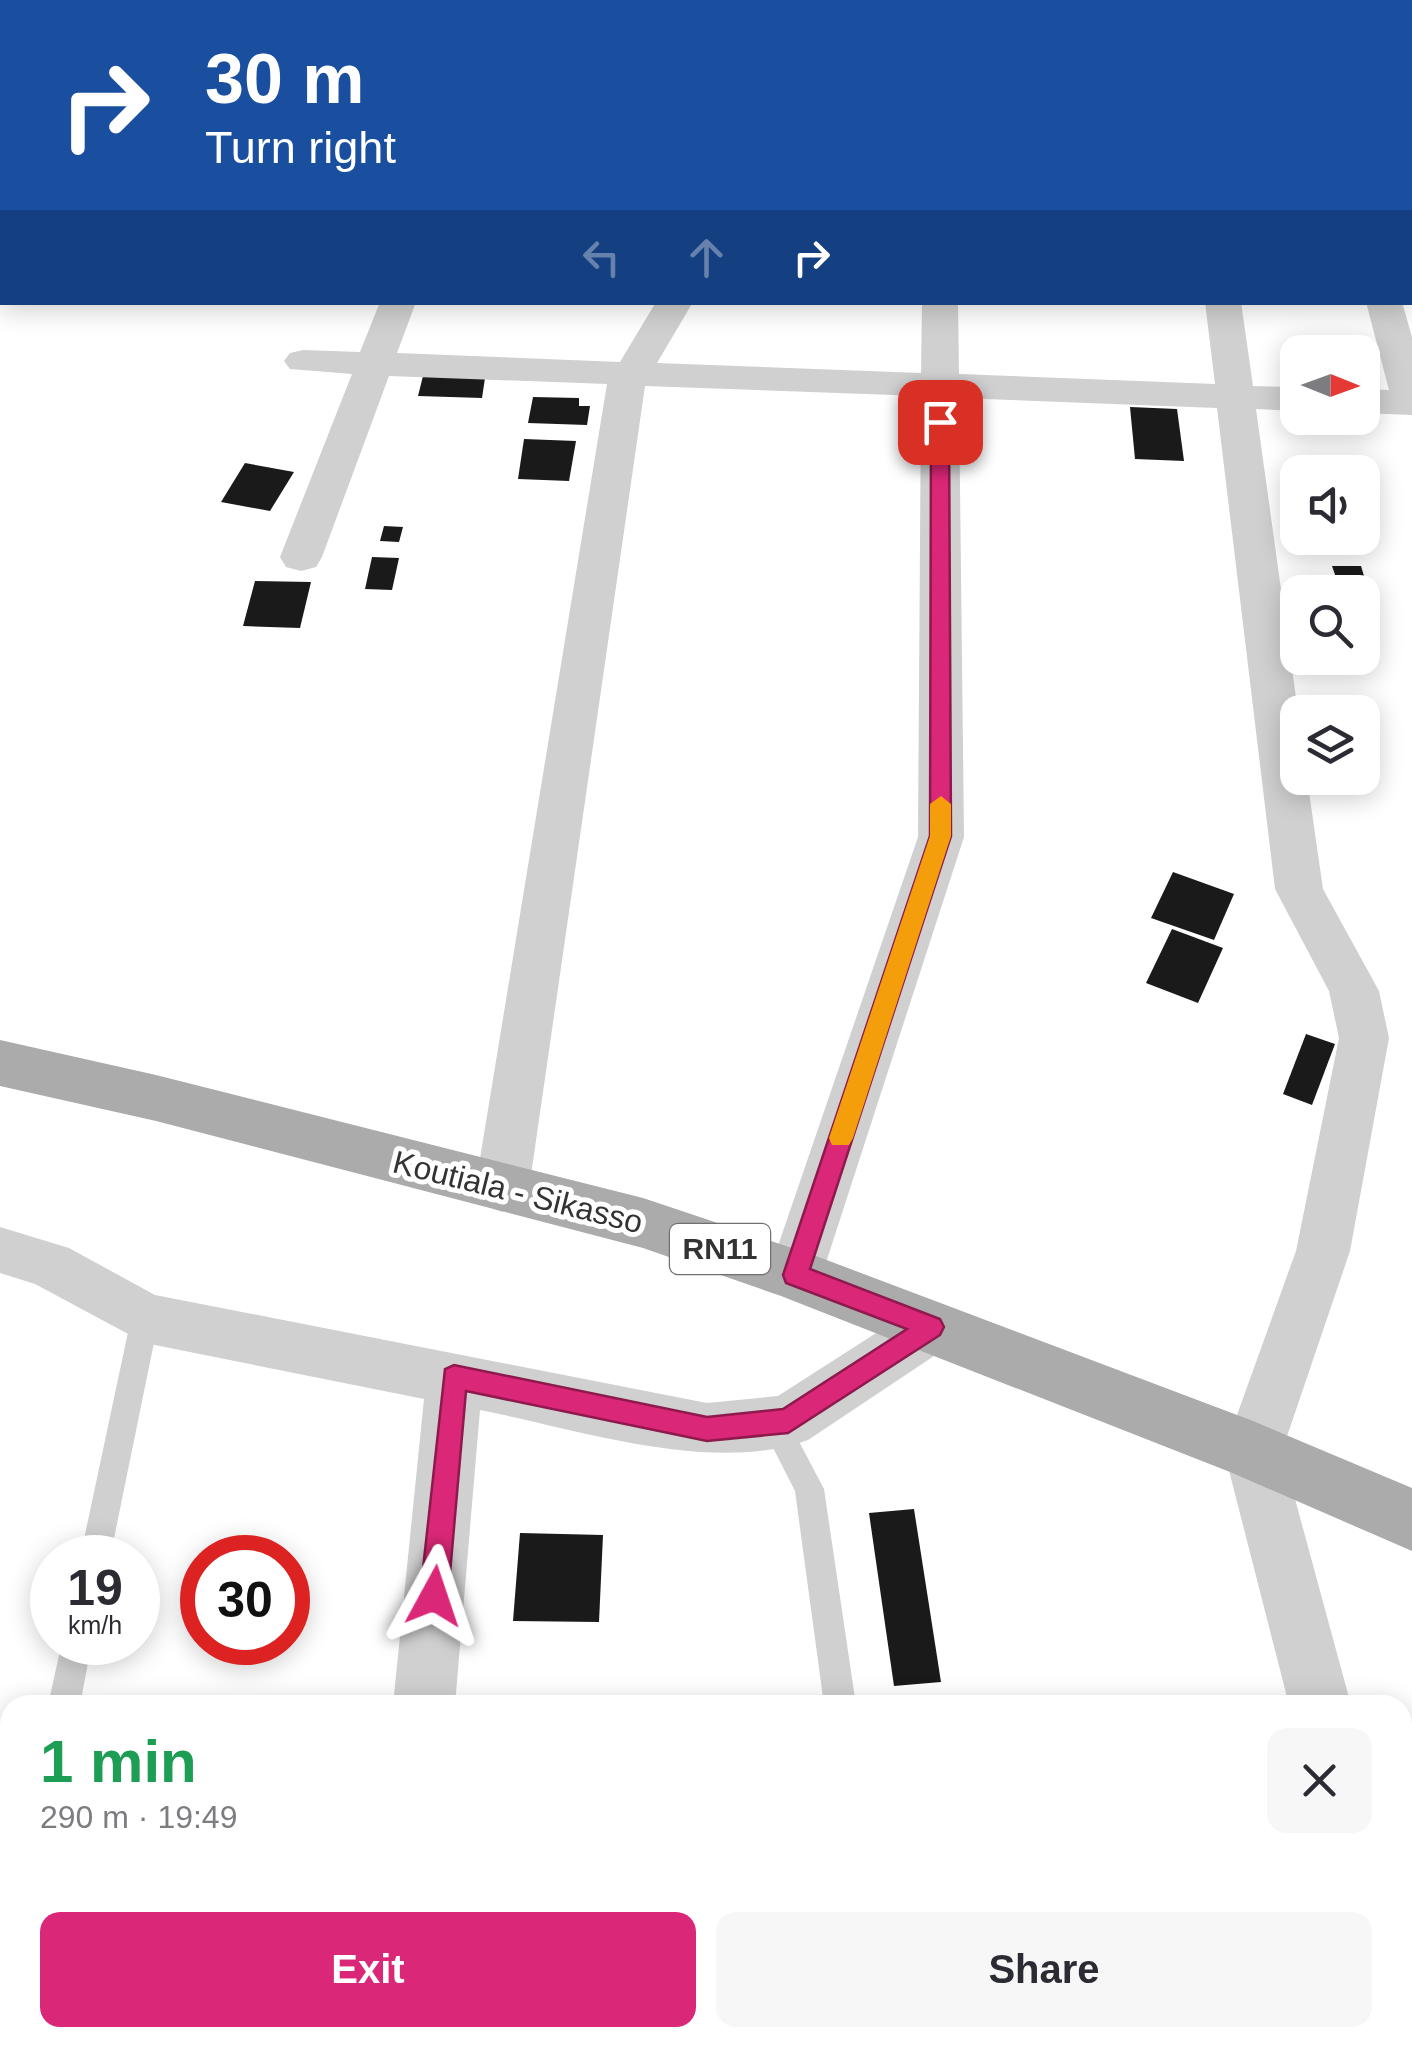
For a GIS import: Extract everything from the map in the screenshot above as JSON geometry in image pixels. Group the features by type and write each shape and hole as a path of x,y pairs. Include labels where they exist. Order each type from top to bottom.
{"main road":[{"name":"Koutiala - Sikasso","path":"0,1062 643,1223 932,1327 1253,1451 1412,1520"}],"street":[{"path":"301,556 397,305"},
{"path":"502,1189 624,399 632,373 672,305"},
{"path":"795,1275 941,836 940,305"},
{"path":"1224,305 1299,889 1354,991 1364,1038 1322,1252 1253,1451 1317,1695"},
{"path":"1380,402 1412,403 1385,305"},
{"path":"303,361 1280,397"},
{"path":"0,1250 50,1265 145,1318 707,1429 788,1421 932,1327"},
{"path":"425,1695 454,1377"}],"lane":[{"path":"100,1535 145,1318"},
{"path":"774,1422 809,1489 839,1695"},
{"path":"66,1695 72,1665"}],"building":[{"path":"423,376 485,378 482,398 418,396"},
{"path":"533,397 579,398 579,406 590,406 587,425 528,423"},
{"path":"1130,407 1177,409 1184,461 1135,459"},
{"path":"524,439 576,441 569,481 518,479"},
{"path":"245,463 294,472 270,511 221,502"},
{"path":"384,526 403,527 399,542 380,541"},
{"path":"372,557 399,558 392,590 365,589"},
{"path":"1332,566 1361,566 1364,575 1335,575"},
{"path":"255,581 311,582 300,628 243,626"},
{"path":"1173,872 1234,894 1214,940 1151,918"},
{"path":"1172,929 1223,948 1198,1003 1146,983"},
{"path":"1306,1034 1335,1044 1312,1105 1283,1094"},
{"path":"914,1509 941,1682 894,1686 869,1513"},
{"path":"520,1533 603,1535 599,1622 513,1621"}],"slow traffic":[{"path":"841,1138 941,836 941,804"}],"route":[{"path":"434,1596 454,1377 707,1429 788,1421 932,1327 795,1275 941,836 940,422"}]}
